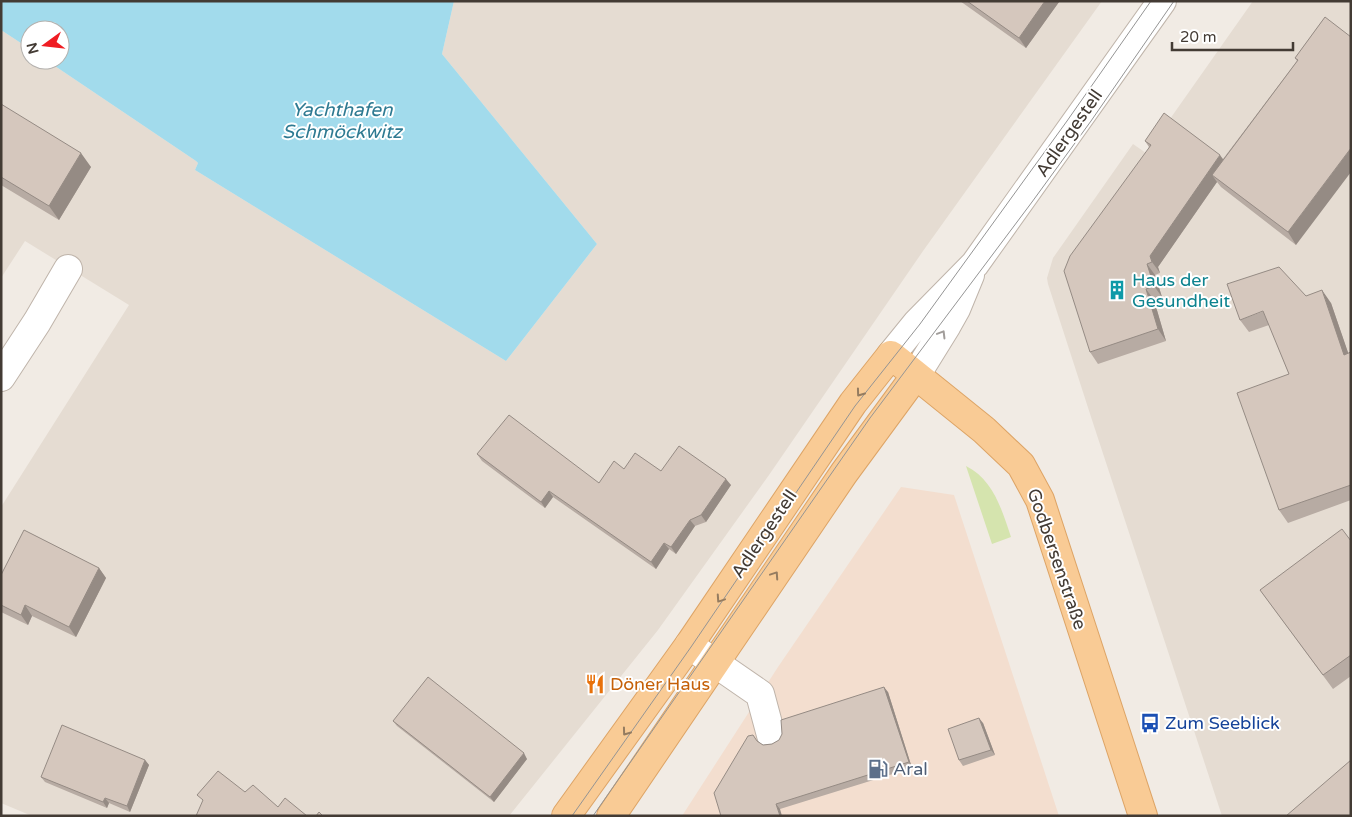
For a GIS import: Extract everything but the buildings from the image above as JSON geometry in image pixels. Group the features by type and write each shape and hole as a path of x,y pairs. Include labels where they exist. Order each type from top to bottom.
{"main road":[{"name":"Godbersenstraße","path":"891,355 984,430 1021,465 1040,500 1144,816"},
{"name":"Adlergestell","path":"566,816 689,645 853,404 891,355"},
{"name":"Adlergestell","path":"611,816 844,473 916,375"}],"street":[{"name":"Adlergestell","path":"891,355 940,298 975,264 1162,1"},
{"name":"Adlergestell","path":"916,375 956,309 975,264"},
{"path":"1,377 68,270"},
{"path":"689,645 760,694 771,735"}],"shaded area":[{"path":"454,1 1102,1 923,251 769,475 658,630 509,816 32,816 1,803 1,507 129,305 25,241 1,278 1,30 20,42 20,70 61,70 196,161 198,163 195,170 506,361 597,244 442,54"},
{"path":"1253,1 1351,1 1351,816 1222,816 1047,278 1053,258 1133,144 1146,153"},
{"path":"901,487 954,495 1059,816 682,816 778,667"}],"green space":[{"path":"966,466 990,487 1000,506 1011,537 992,544"}],"water":[{"name":"Yachthafen Schmöckwitz","path":"1,1 454,1 442,54 597,244 506,361 195,170 198,163 196,161 61,70 70,70 70,20 20,20 20,42 1,30"}],"tram line":[{"path":"572,816 691,647 855,406 920,324 1151,1"},
{"path":"593,816 870,418 1032,202 1174,1"}],"place":[{"name":"Haus der Gesundheit","path":"1117,290"},
{"name":"Döner Haus","path":"595,684"},
{"name":"Zum Seeblick","path":"1150,723"},
{"name":"Aral","path":"878,769"}]}
